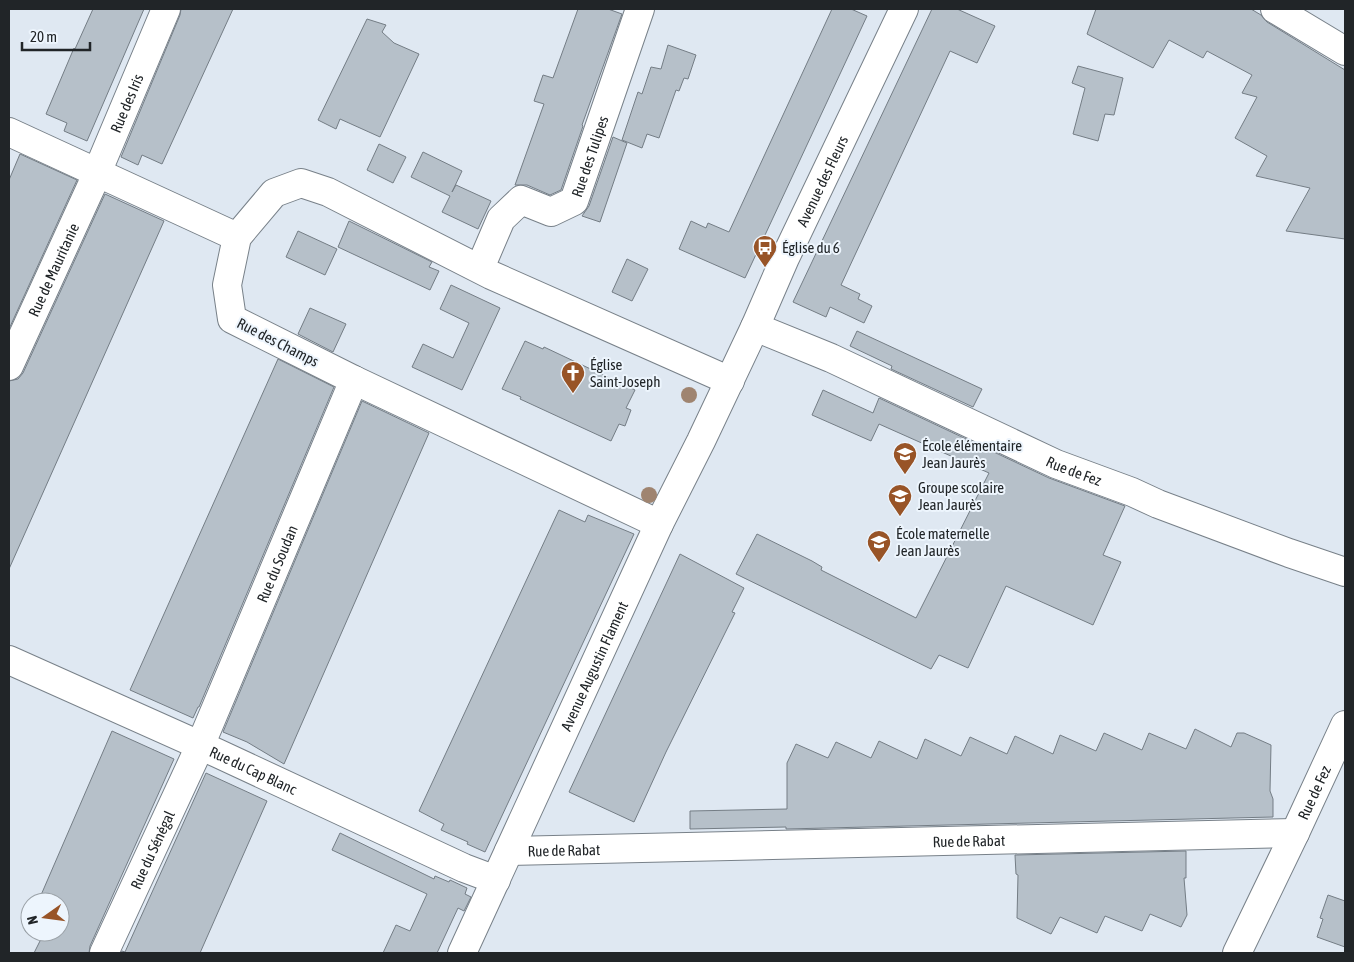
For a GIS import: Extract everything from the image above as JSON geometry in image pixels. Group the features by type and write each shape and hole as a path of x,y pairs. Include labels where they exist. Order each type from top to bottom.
{"street":[{"name":"Rue des Iris","path":"98,171 166,9"},
{"name":"Rue des Tulipes","path":"480,268 501,218 521,200 551,212 574,201 640,9"},
{"name":"Avenue des Fleurs","path":"730,381 785,258 904,9"},
{"path":"1275,9 1345,51"},
{"path":"9,132 98,171 237,237"},
{"name":"Rue de Mauritanie","path":"9,366 98,171"},
{"name":"Rue des Champs","path":"659,524 354,380 232,320 227,285 237,237 274,193 301,183 328,192 491,275 730,381"},
{"name":"Rue de Fez","path":"755,327 831,358 1056,464 1272,547 1345,572"},
{"name":"Rue du Soudan","path":"200,746 354,380"},
{"name":"Avenue Augustin Flament","path":"462,953 659,524 730,381"},
{"name":"Rue du Cap Blanc","path":"9,660 464,868 496,880"},
{"name":"Rue de Fez","path":"1296,833 1345,725"},
{"name":"Rue du Sénégal","path":"104,953 200,746"},
{"path":"1237,953 1296,833"},
{"name":"Rue de Rabat","path":"509,852 1296,833"}],"building":[{"path":"93,9 144,9 87,141 64,131 67,123 46,114"},
{"path":"181,9 233,9 162,164 142,155 138,165 121,157"},
{"path":"578,9 608,9 622,14 561,190 550,195 527,185 515,185 544,104 534,101 543,75 553,78"},
{"path":"832,9 851,9 867,16 745,278 679,249 691,221 706,228 708,223 729,232"},
{"path":"932,9 957,9 995,26 977,63 950,51 841,285 860,294 858,299 872,306 864,323 830,307 826,317 793,302"},
{"path":"1096,9 1251,9 1261,15 1267,22 1345,70 1345,239 1286,231 1310,188 1256,176 1267,156 1235,138 1257,97 1242,93 1252,75 1207,51 1203,58 1169,40 1153,68 1087,34"},
{"path":"367,19 386,25 382,32 394,43 419,54 380,137 340,119 336,129 318,120"},
{"path":"668,45 696,55 688,79 684,78 679,91 676,90 659,138 647,134 642,148 622,140 638,92 642,94 651,67 661,69"},
{"path":"1078,66 1123,78 1114,115 1105,114 1098,141 1073,134 1085,88 1072,83"},
{"path":"613,137 627,143 600,222 582,216 589,206"},
{"path":"379,144 406,157 393,183 367,170"},
{"path":"423,152 462,171 452,192 456,185 491,201 478,229 442,212 450,196 411,177"},
{"path":"20,154 77,180 9,329 9,180"},
{"path":"105,194 164,221 9,569 9,381 18,379 23,373"},
{"path":"349,221 432,262 429,267 439,271 430,290 338,247"},
{"path":"298,231 337,249 325,275 286,257"},
{"path":"627,259 648,269 632,301 612,292"},
{"path":"451,285 500,308 462,390 412,367 423,344 453,358 469,323 440,309"},
{"path":"310,308 346,324 333,352 298,334"},
{"path":"857,331 982,389 973,407 891,369 892,366 850,346"},
{"name":"Église Saint-Joseph","path":"525,341 543,349 544,347 635,390 626,408 631,410 625,426 619,424 611,441 502,389"},
{"path":"278,359 334,387 193,718 130,690"},
{"path":"823,390 873,413 879,398 1049,478 1125,506 1103,555 1121,562 1093,625 1006,586 968,668 939,655 931,669 736,574 757,534 812,561 822,567 821,570 916,618 989,473 879,424 871,441 812,415"},
{"path":"362,401 429,433 284,764 247,742 223,732"},
{"path":"559,510 585,522 588,515 634,534 485,852 441,830 444,824 419,811"},
{"path":"680,554 744,588 732,612 735,613 666,752 634,822 569,792"},
{"path":"1195,729 1231,747 1237,733 1244,733 1271,745 1270,791 1273,799 1273,817 786,829 786,827 690,829 690,811 787,809 787,763 796,744 828,758 836,742 871,758 879,741 917,759 925,739 961,756 970,737 1007,754 1015,736 1053,754 1060,735 1096,751 1104,733 1142,750 1149,733 1186,749"},
{"path":"112,731 174,759 90,946 89,953 34,953 40,942 70,942 70,892 42,892"},
{"path":"206,773 267,801 200,953 121,953 122,951 125,952"},
{"path":"340,833 434,879 435,876 449,882 450,880 467,888 465,894 471,897 464,911 458,908 437,953 383,953 396,925 410,931 427,894 332,850"},
{"path":"1186,851 1186,878 1184,878 1187,915 1181,927 1150,914 1142,931 1105,916 1097,933 1060,917 1051,934 1017,918 1018,875 1016,874 1015,855"},
{"path":"1328,895 1345,901 1345,947 1317,937 1323,919 1320,918"}],"place":[{"name":"Église du 6","path":"765,268"},
{"name":"Église Saint-Joseph","path":"573,394"},
{"name":"École élémentaire Jean Jaurès","path":"905,475"},
{"name":"Groupe scolaire Jean Jaurès","path":"900,517"},
{"name":"École maternelle Jean Jaurès","path":"879,563"}]}
